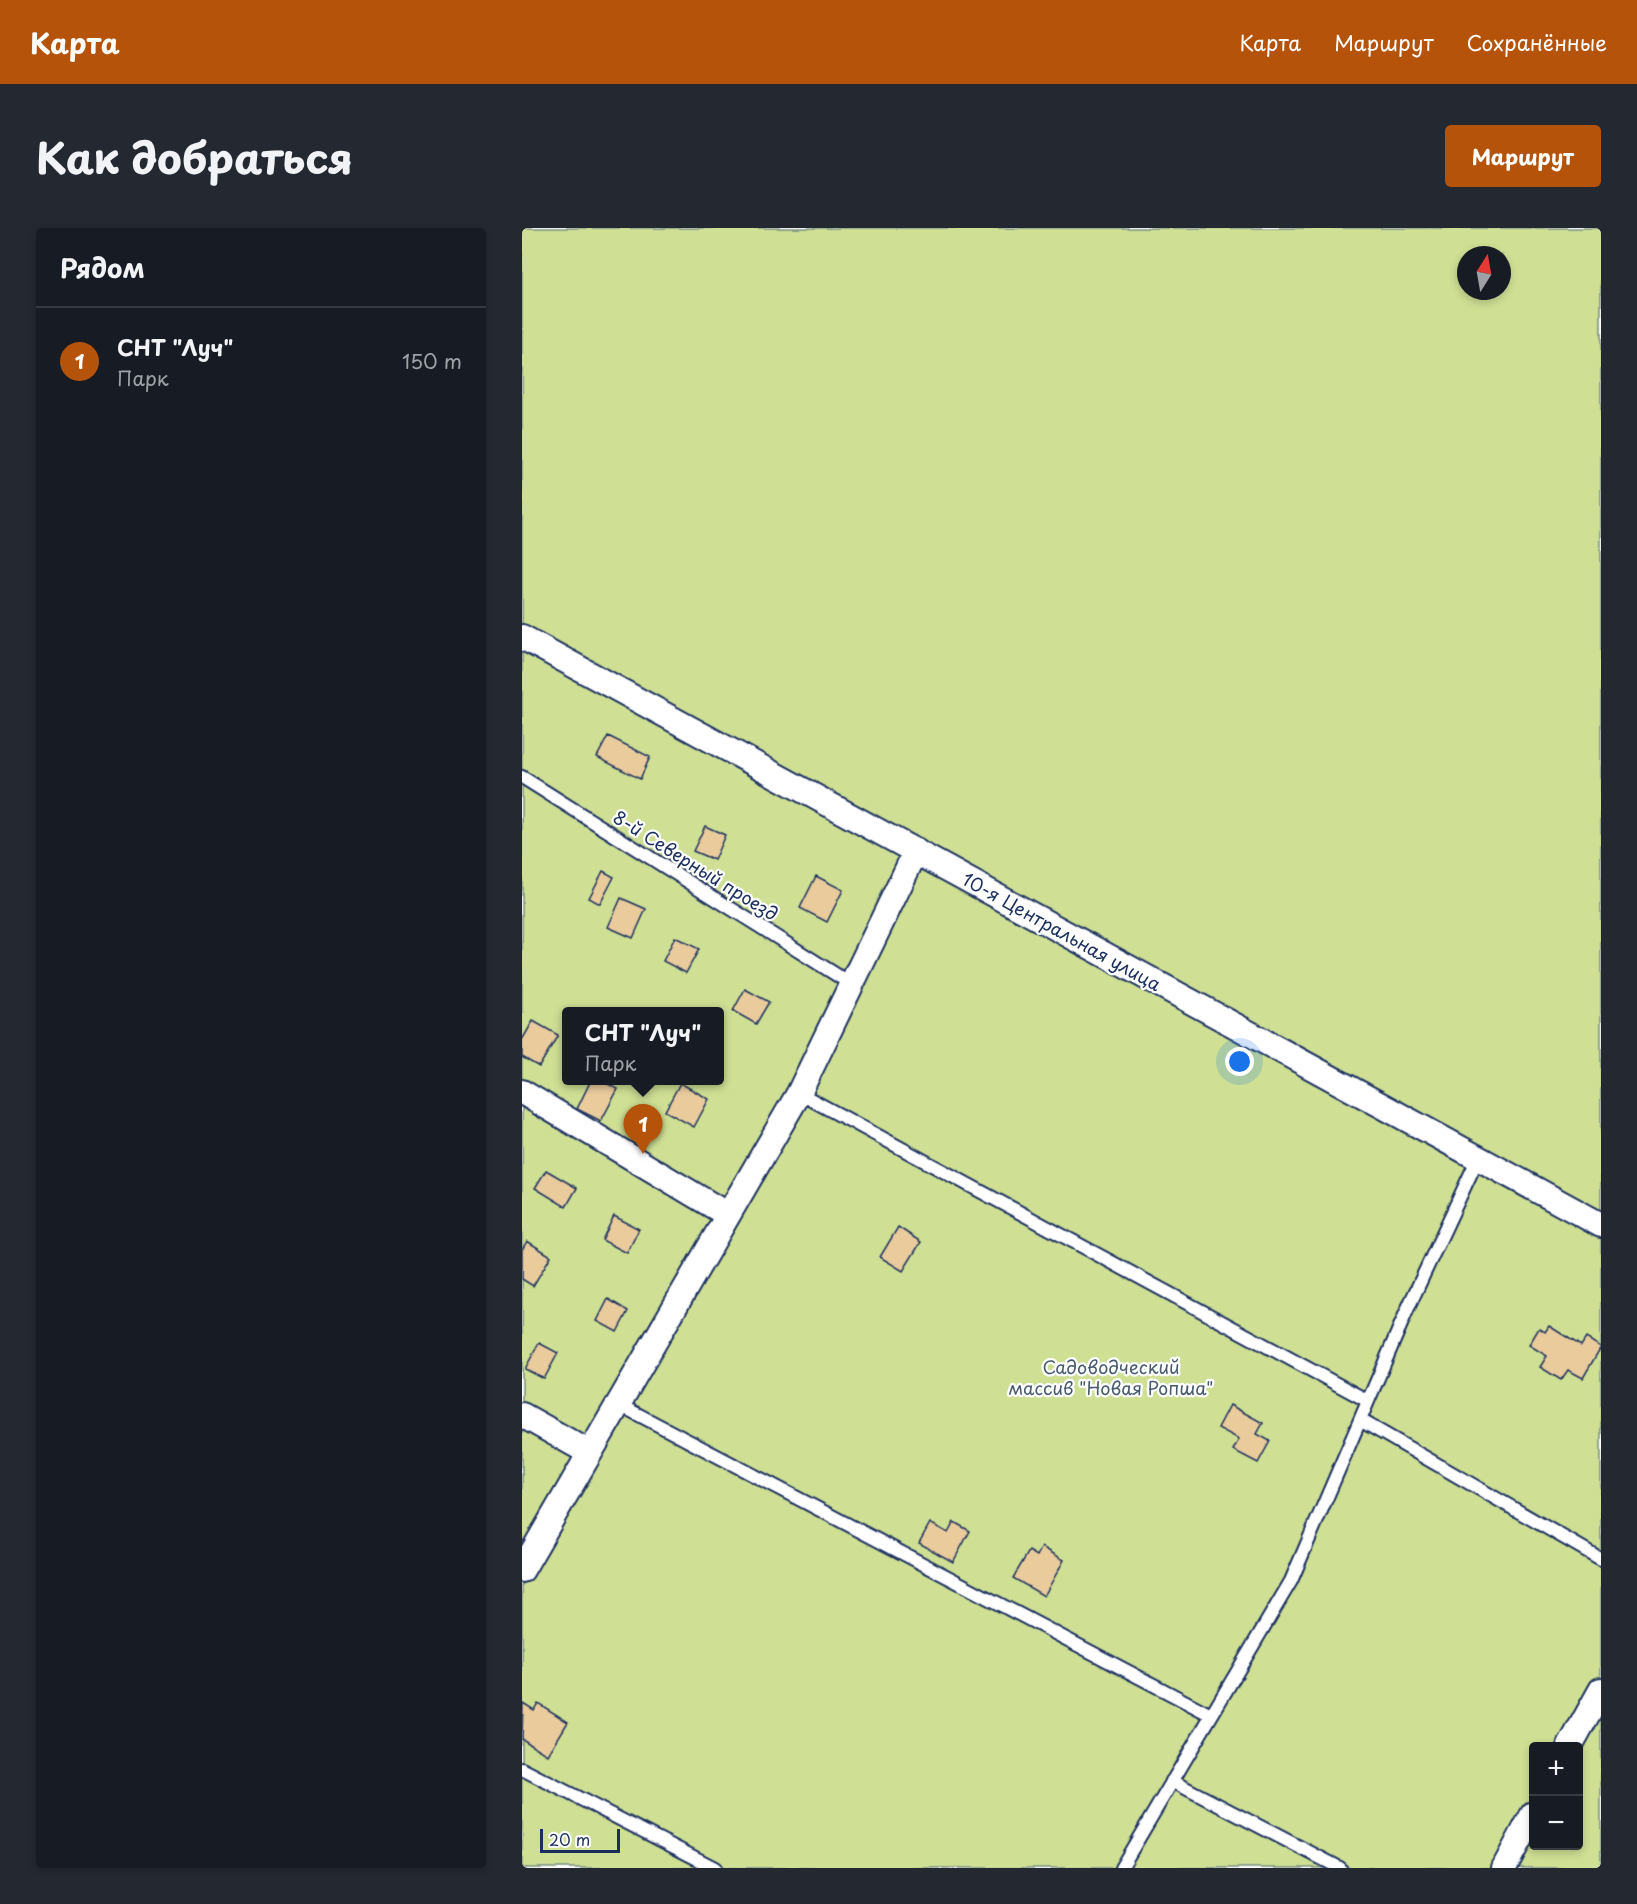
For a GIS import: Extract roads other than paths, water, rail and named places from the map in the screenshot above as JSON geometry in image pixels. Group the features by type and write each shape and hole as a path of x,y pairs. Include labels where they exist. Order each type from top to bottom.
{"street":[{"name":"10-я Центральная улица","path":"522,637 1601,1225"},
{"path":"522,1570 799,1093 916,851"},
{"path":"522,1092 728,1215"},
{"path":"522,1415 590,1453"},
{"path":"1572,1742 1601,1690"},
{"path":"1504,1868 1529,1821"}],"lane":[{"name":"8-й Северный проезд","path":"522,777 851,984"},
{"path":"799,1093 1368,1401"},
{"path":"1121,1868 1291,1581 1408,1308 1478,1158"},
{"path":"618,1404 1211,1715"},
{"path":"1360,1420 1601,1559"},
{"path":"522,1769 715,1868"},
{"path":"1172,1781 1340,1868"}],"place":[{"name":"СНТ \"Луч\"","path":"643,1154"}],"park label":[{"name":"Садоводческий массив \"Новая Ропша\"","path":"1111,1376"}]}
